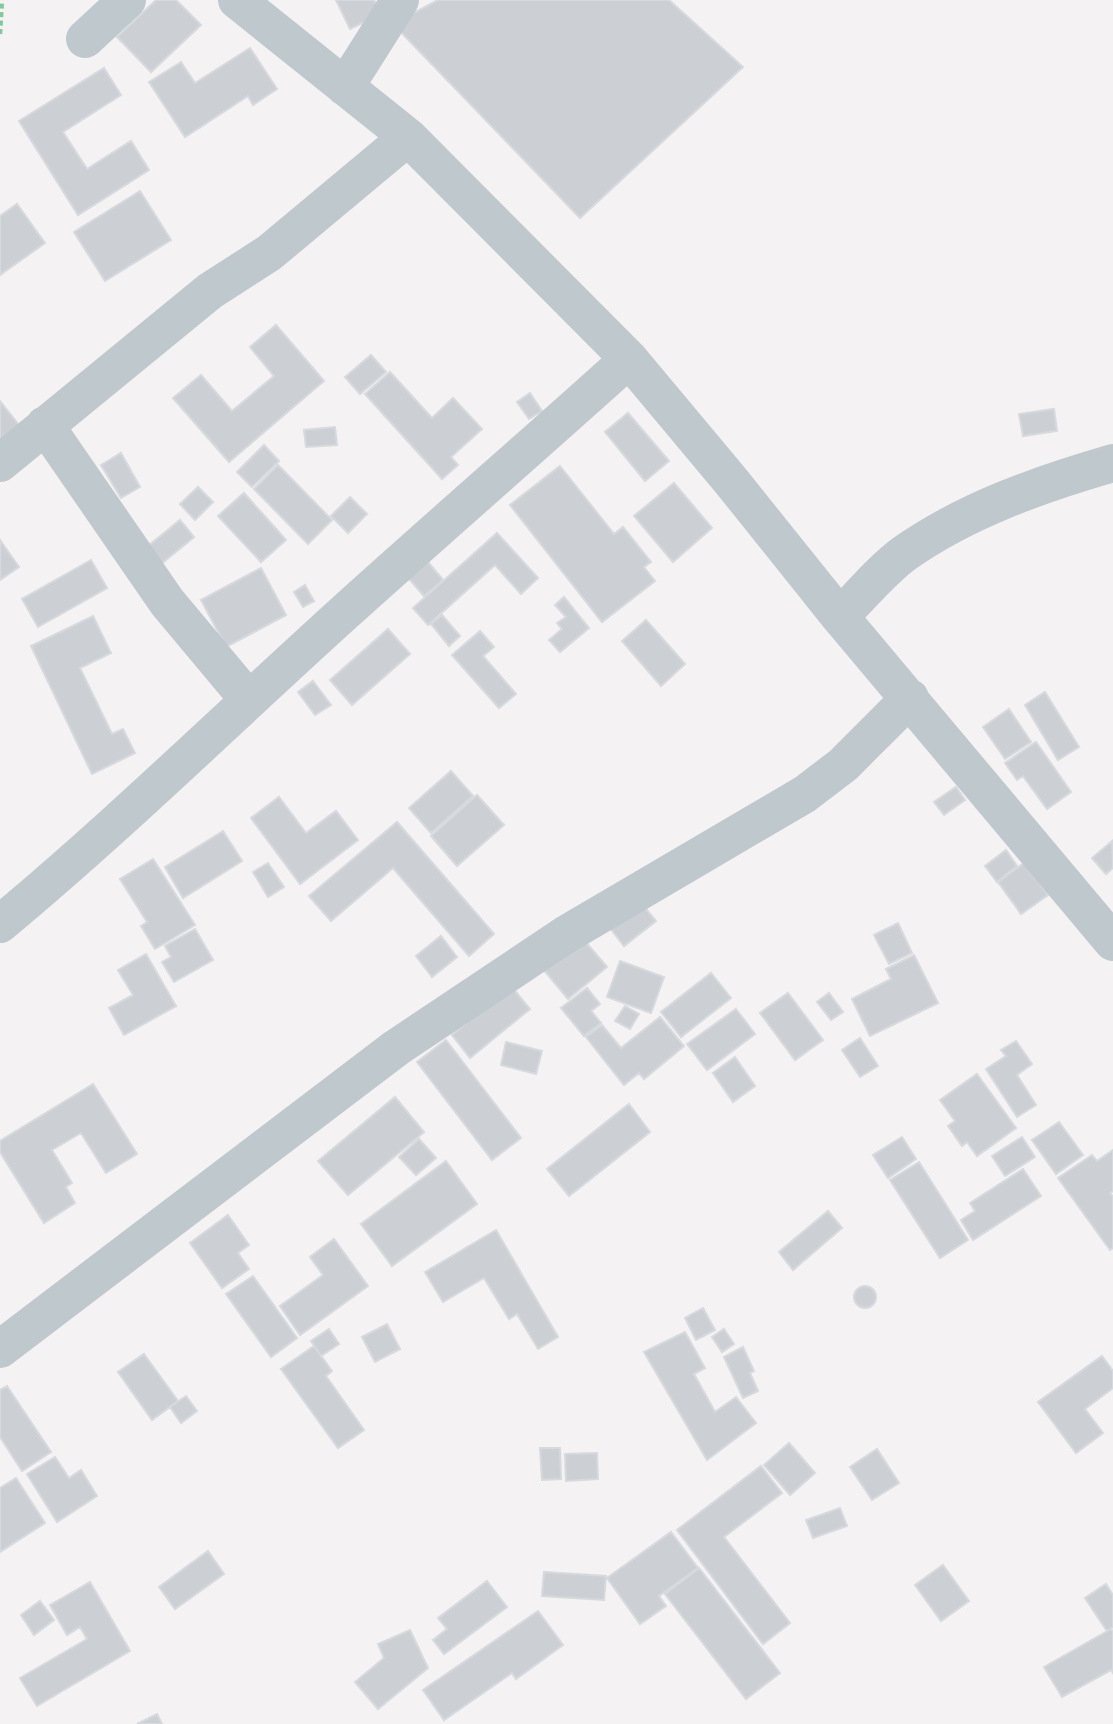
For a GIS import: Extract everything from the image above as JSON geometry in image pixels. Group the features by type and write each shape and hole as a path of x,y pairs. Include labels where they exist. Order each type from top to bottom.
{"street":[{"path":"85,39 127,0"},
{"path":"237,0 408,137 629,359 840,617 911,698 1113,942"},
{"path":"345,87 400,0"},
{"path":"0,463 210,291 268,253 408,137"},
{"path":"0,924 69,866 249,700 629,359"},
{"path":"45,425 167,602 249,700"},
{"path":"840,617 904,554 980,509 1071,475 1113,463"},
{"path":"0,1349 427,1026 565,935 805,794 843,765 911,698"}],"path":[{"path":"0,34 2,0"}],"building":[{"path":"156,0 176,0 201,25 151,72 117,37"},
{"path":"336,0 374,0 381,14 350,29"},
{"path":"438,0 669,0 743,67 580,218 393,24"},
{"path":"250,48 277,89 253,105 248,96 185,137 149,82 181,62 195,83"},
{"path":"104,68 121,95 63,132 87,169 131,141 149,170 78,215 19,121"},
{"path":"140,191 171,240 105,281 74,232"},
{"path":"17,204 45,243 0,275 0,216"},
{"path":"276,325 324,381 229,462 173,398 201,375 232,411 274,376 250,347"},
{"path":"371,355 386,372 360,394 345,377"},
{"path":"390,372 432,418 453,398 482,429 451,457 458,465 442,479 365,394"},
{"path":"530,393 542,411 529,419 517,402"},
{"path":"0,401 19,425 0,440"},
{"path":"1054,409 1057,431 1023,436 1019,414"},
{"path":"628,413 669,461 645,481 605,432"},
{"path":"335,427 337,445 306,447 304,430"},
{"path":"264,445 279,461 252,487 237,472"},
{"path":"121,453 140,487 121,498 101,465"},
{"path":"278,465 332,520 308,544 254,489"},
{"path":"560,466 614,534 623,527 651,562 644,567 655,581 602,622 510,505"},
{"path":"674,483 712,528 673,562 634,516"},
{"path":"198,487 213,502 195,520 180,504"},
{"path":"244,493 286,540 261,562 218,516"},
{"path":"350,497 367,514 348,533 331,516"},
{"path":"180,520 194,537 161,564 147,547"},
{"path":"497,533 538,578 521,594 495,565 428,625 413,608"},
{"path":"0,540 19,567 0,580"},
{"path":"423,556 443,580 424,596 404,573"},
{"path":"91,560 107,588 38,627 22,599"},
{"path":"261,568 286,615 226,647 201,600"},
{"path":"305,585 314,601 303,607 294,592"},
{"path":"564,597 589,628 560,652 549,640 562,629 557,623 566,617 555,605"},
{"path":"442,615 460,636 449,646 431,624"},
{"path":"93,616 111,653 80,668 112,734 123,729 135,753 92,774 31,646"},
{"path":"646,620 685,664 661,686 622,641"},
{"path":"388,629 410,654 352,705 330,680"},
{"path":"480,631 494,647 483,656 516,694 499,708 452,655"},
{"path":"313,681 331,705 315,715 298,692"},
{"path":"1045,692 1079,747 1058,760 1025,705"},
{"path":"1009,709 1031,742 1005,759 983,727"},
{"path":"1036,742 1071,792 1047,809 1023,776 1017,780 1005,763"},
{"path":"451,771 473,796 431,833 409,808"},
{"path":"956,787 965,800 944,815 934,802"},
{"path":"477,795 504,825 457,866 431,836"},
{"path":"279,797 306,833 336,811 358,840 300,884 251,818"},
{"path":"397,822 494,934 469,956 393,868 331,921 309,896"},
{"path":"223,831 242,861 183,898 165,867"},
{"path":"1112,841 1113,868 1106,874 1092,858"},
{"path":"1006,850 1017,866 997,882 985,866"},
{"path":"153,859 195,925 155,949 141,926 147,922 120,879"},
{"path":"268,863 284,887 268,897 253,872"},
{"path":"1024,863 1048,895 1021,914 998,882"},
{"path":"641,903 656,921 624,946 610,928"},
{"path":"898,923 912,953 889,964 874,935"},
{"path":"195,929 213,960 174,982 162,962 171,957 165,946"},
{"path":"577,932 607,967 568,999 538,963"},
{"path":"441,936 457,957 432,977 416,956"},
{"path":"146,954 176,1006 124,1035 109,1008 133,995 118,970"},
{"path":"914,955 938,1003 870,1036 852,999 891,979 886,969"},
{"path":"620,961 664,977 651,1013 607,997"},
{"path":"711,973 731,998 681,1037 661,1012"},
{"path":"511,986 530,1009 470,1058 452,1035"},
{"path":"587,988 600,1004 591,1011 601,1023 584,1036 561,1008"},
{"path":"788,993 823,1040 795,1060 760,1013"},
{"path":"829,993 843,1012 831,1020 817,1002"},
{"path":"625,1006 639,1014 630,1029 615,1021"},
{"path":"736,1009 755,1034 707,1070 687,1044"},
{"path":"660,1017 684,1046 644,1079 639,1073 624,1085 586,1037 602,1025 621,1048"},
{"path":"860,1038 878,1066 860,1077 842,1050"},
{"path":"446,1040 521,1138 492,1160 417,1062"},
{"path":"1016,1041 1032,1064 1017,1075 1036,1105 1017,1117 986,1069 1006,1056 1001,1050"},
{"path":"506,1042 542,1051 536,1074 501,1065"},
{"path":"735,1057 755,1086 733,1102 713,1073"},
{"path":"977,1074 1016,1128 977,1156 967,1142 962,1146 948,1126 955,1121 940,1100"},
{"path":"93,1084 137,1154 106,1173 81,1133 52,1150 72,1183 66,1187 75,1203 44,1223 0,1152 0,1141"},
{"path":"395,1097 424,1132 348,1195 318,1161"},
{"path":"629,1104 650,1132 569,1196 547,1169"},
{"path":"1059,1122 1083,1155 1056,1174 1032,1140"},
{"path":"902,1137 916,1159 888,1178 873,1155"},
{"path":"1022,1137 1035,1157 1005,1176 992,1156"},
{"path":"419,1139 436,1158 416,1175 399,1157"},
{"path":"1113,1150 1113,1191 1110,1193 1113,1197 1113,1248 1110,1250 1058,1178 1092,1155 1097,1161"},
{"path":"446,1161 477,1204 392,1266 361,1224"},
{"path":"919,1162 968,1240 940,1258 890,1180"},
{"path":"1023,1169 1041,1196 973,1240 961,1220 975,1211 970,1203"},
{"path":"828,1211 842,1228 793,1270 779,1252"},
{"path":"228,1215 249,1245 238,1253 249,1269 222,1288 190,1243"},
{"path":"496,1230 558,1337 538,1349 517,1314 509,1319 484,1278 443,1302 425,1272"},
{"path":"334,1239 368,1286 300,1335 280,1306 323,1275 310,1257"},
{"path":"253,1276 297,1338 271,1357 226,1294"},
{"path":"861,1286 869,1286 876,1293 876,1301 869,1308 861,1308 854,1301 854,1293"},
{"path":"703,1308 715,1330 696,1340 685,1318"},
{"path":"387,1324 400,1349 375,1362 362,1337"},
{"path":"329,1329 339,1344 321,1356 311,1341"},
{"path":"724,1329 734,1344 722,1352 712,1337"},
{"path":"685,1332 705,1368 694,1374 715,1412 736,1397 756,1423 707,1460 644,1352"},
{"path":"314,1346 332,1371 326,1376 364,1430 338,1448 281,1369"},
{"path":"743,1347 754,1371 750,1373 758,1391 743,1398 724,1357"},
{"path":"144,1354 178,1401 152,1420 118,1372"},
{"path":"1102,1356 1113,1371 1113,1388 1085,1409 1103,1433 1076,1453 1038,1402"},
{"path":"7,1386 51,1452 22,1471 0,1437 0,1390"},
{"path":"186,1396 197,1411 181,1423 170,1407"},
{"path":"789,1443 815,1473 790,1495 764,1465"},
{"path":"540,1448 560,1448 561,1479 542,1480"},
{"path":"877,1449 899,1483 872,1500 850,1467"},
{"path":"597,1453 598,1479 566,1481 565,1454"},
{"path":"55,1457 69,1478 81,1470 97,1496 57,1522 27,1474"},
{"path":"761,1466 782,1493 724,1537 790,1623 763,1644 677,1530"},
{"path":"16,1478 45,1523 0,1552 0,1488"},
{"path":"840,1508 847,1526 813,1538 806,1520"},
{"path":"671,1532 698,1568 659,1596 666,1606 640,1624 607,1578"},
{"path":"208,1551 224,1574 175,1609 159,1587"},
{"path":"943,1565 969,1601 941,1621 915,1585"},
{"path":"699,1568 780,1673 746,1699 665,1594"},
{"path":"544,1572 606,1576 604,1600 542,1596"},
{"path":"487,1581 507,1607 444,1654 433,1640 447,1629 438,1618"},
{"path":"90,1582 130,1651 37,1706 20,1678 87,1639 80,1627 67,1635 50,1605"},
{"path":"1106,1584 1113,1595 1113,1627 1107,1631 1085,1598"},
{"path":"40,1601 54,1620 34,1635 21,1615"},
{"path":"538,1611 563,1645 516,1679 512,1673 444,1720 423,1690"},
{"path":"1111,1629 1113,1673 1111,1670 1062,1697 1044,1667"},
{"path":"410,1630 428,1668 378,1709 355,1682 384,1658 378,1644"},
{"path":"157,1714 162,1724 137,1724"}]}
